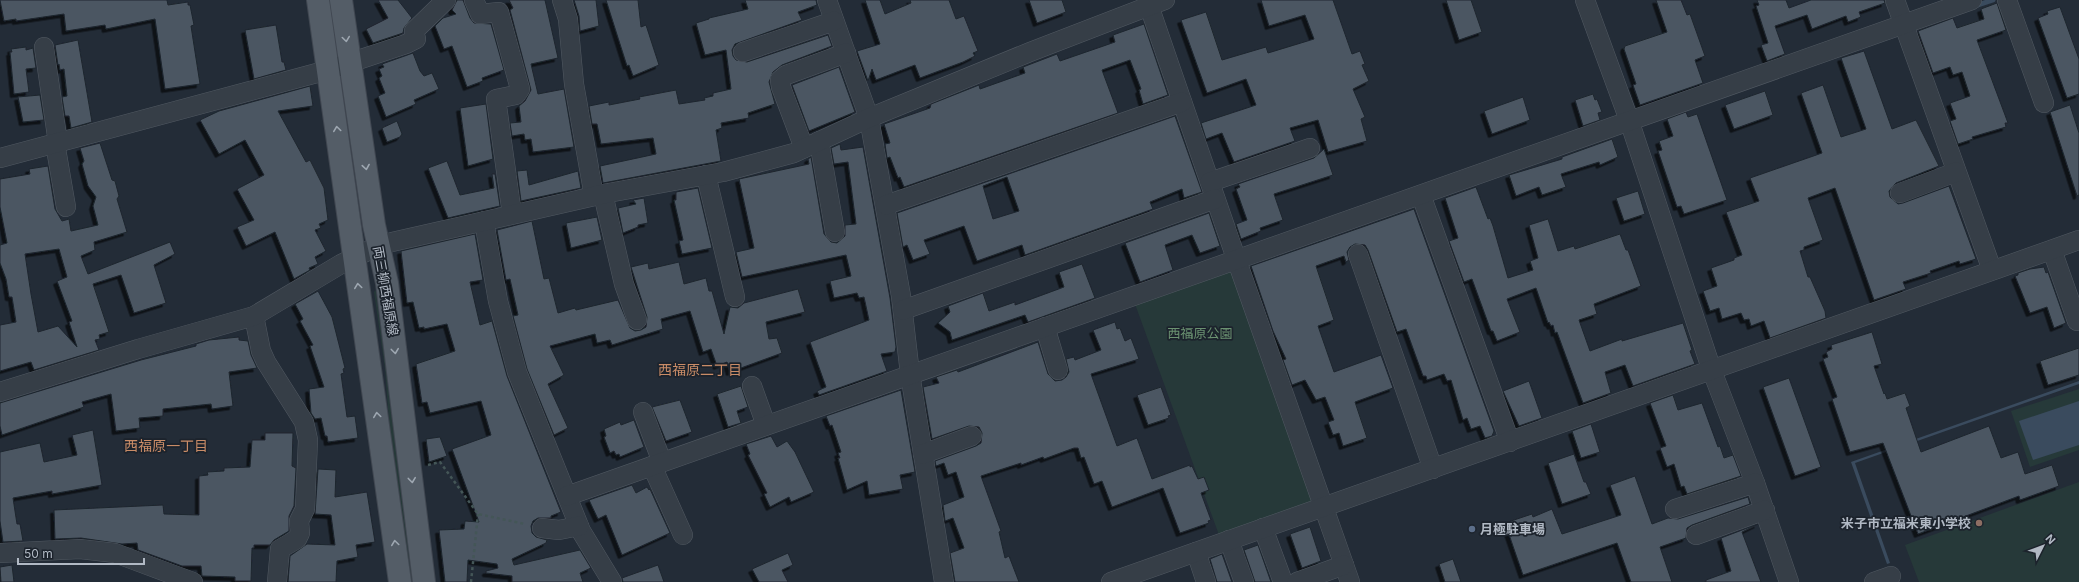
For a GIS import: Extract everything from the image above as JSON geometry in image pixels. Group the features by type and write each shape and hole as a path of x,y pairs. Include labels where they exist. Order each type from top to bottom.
{"main road":[{"name":"両三柳西福原線","path":"318,0 400,582"},
{"name":"両三柳西福原線","path":"341,0 378,246 387,283 424,582"}],"street":[{"path":"0,158 350,63 416,39 414,31 446,0"},
{"path":"474,0 480,14 499,12 520,89 516,95 496,99 512,214"},
{"path":"562,0 568,19 574,84 598,195 624,284 637,320"},
{"path":"827,0 869,118 886,206 903,310 910,374 944,582"},
{"path":"1585,0 1629,120 1712,371 1755,482 1789,582"},
{"path":"1895,0 1992,270"},
{"path":"567,496 1044,327 1235,255 1421,195 1629,120 1972,0"},
{"path":"2007,0 2044,103"},
{"path":"0,392 138,349 254,316 354,257 378,246 410,237 598,195 706,175 794,153 869,118 1154,2 1182,102 1325,507 1342,572"},
{"path":"743,52 834,21"},
{"path":"44,47 66,207"},
{"path":"835,232 811,145 781,87 780,80 786,75 846,53"},
{"path":"886,206 1182,102"},
{"path":"903,310 1213,191 1310,148"},
{"path":"1900,193 1956,172"},
{"path":"706,175 735,297"},
{"path":"1421,195 1510,442"},
{"path":"484,221 498,301 517,372 579,526 612,582"},
{"path":"1235,255 1284,230"},
{"path":"1111,582 1712,371 2079,240"},
{"path":"2052,250 2077,321"},
{"path":"1358,254 1433,469"},
{"path":"254,316 261,351 266,362 304,422 308,440 305,509 299,521 300,533 297,539 280,548 277,582"},
{"path":"1044,327 1058,370"},
{"path":"752,386 766,425"},
{"path":"643,412 657,464 683,535"},
{"path":"924,454 972,436"},
{"path":"1675,509 1755,482"},
{"path":"1696,535 1765,510"},
{"path":"1317,524 1342,572"},
{"path":"542,528 559,530 579,526"},
{"path":"1263,528 1283,582"},
{"path":"1229,540 1244,582"},
{"path":"0,553 80,549 115,553 193,582"},
{"path":"1196,552 1206,582"},
{"path":"1297,582 1342,572"},
{"path":"1874,582 1891,576"}],"path":[{"path":"423,466 440,462 478,514 542,528"},
{"path":"471,582 478,514"}],"green space":[{"name":"西福原公園","path":"1230,267 1313,499 1310,504 1219,535 1135,304"},
{"path":"376,290 413,582 409,582 390,435 385,369 374,292"},
{"path":"2079,389 2079,450 2030,467 2011,411"},
{"path":"2079,482 2079,582 1919,582 1905,545"}],"water":[{"path":"2079,381 2079,384 1855,463 1890,563 1887,564 1851,462"},
{"path":"2079,401 2079,445 2033,460 2019,421"}],"building":[{"path":"0,0 167,0 168,5 188,2 194,25 191,26 200,84 165,89 155,19 106,29 105,25 66,31 64,14 16,21 16,19 4,21"},
{"path":"378,0 398,0 412,18 404,28 403,33 373,43 366,29 388,18"},
{"path":"457,0 463,0 470,18 474,23 491,24 504,70 482,78 483,81 467,87 452,46 444,49 435,26 443,18 456,14 452,10"},
{"path":"509,0 545,0 558,58 531,64 538,94 564,89 574,147 533,152 531,139 525,140 524,134 512,136 510,123 521,122 519,106 525,101 531,90 510,10 513,8"},
{"path":"574,0 596,0 599,26 580,31 579,16"},
{"path":"606,0 638,0 641,27 646,25 659,65 633,76 629,65 627,66"},
{"path":"745,0 816,0 817,5 798,12 802,20 735,44 732,50 733,56 736,60 747,62 828,35 832,46 782,65 773,72 769,82 775,104 748,113 749,118 721,123 722,128 716,130 721,161 603,183 600,166 656,154 653,138 601,144 597,124 592,124 589,106 609,102 609,105 640,99 639,97 676,90 679,104 705,100 704,98 713,96 713,93 731,89 726,50 705,55 696,23 709,18 748,9"},
{"path":"865,0 880,0 885,14 911,3 910,0 949,0 956,19 964,16 978,51 973,53 975,56 963,62 920,78 915,65 876,80 872,69 868,81 857,51 880,44"},
{"path":"1029,0 1062,0 1066,12 1037,23"},
{"path":"1261,0 1333,0 1352,54 1360,51 1365,64 1362,65 1369,81 1353,89 1365,117 1361,119 1367,141 1328,152 1318,120 1290,128 1295,141 1234,162 1222,133 1206,139 1201,123 1256,105 1246,79 1207,93 1181,20 1206,12 1222,60 1266,47 1268,53 1314,39 1305,15 1269,26"},
{"path":"1446,0 1471,0 1482,32 1459,40"},
{"path":"1656,0 1681,0 1687,15 1690,14 1705,56 1695,60 1703,83 1640,105 1633,85 1636,84 1624,49 1625,46 1667,32"},
{"path":"1757,0 1786,0 1789,8 1811,0 1884,0 1885,3 1859,12 1861,17 1848,22 1846,16 1812,29 1807,15 1775,26 1785,54 1767,61 1761,45 1768,43 1756,6 1759,5"},
{"path":"1997,3 2006,30 1977,40 2008,123 2005,123 2006,127 1972,137 1973,139 1958,144 1950,121 1956,119 1950,103 1970,96 1962,72 1953,75 1950,67 1933,73 1918,31 1953,18 1957,28 1984,19 1981,9"},
{"path":"2060,7 2079,59 2079,94 2067,98 2038,18 2048,14 2047,11"},
{"path":"1144,24 1168,95 1143,104 1139,90 1141,89 1130,60 1102,70 1118,113 904,187 900,177 898,178 890,157 887,158 885,144 890,143 884,124 930,108 931,104 979,85 980,89 1025,73 1023,67 1057,54 1060,61 1115,42 1113,35"},
{"path":"276,25 282,62 284,62 286,70 254,79 245,30"},
{"path":"78,40 92,122 71,128 69,116 65,116 62,97 67,96 64,69 60,70 59,64 58,65 55,45"},
{"path":"26,47 26,50 33,48 36,68 26,69 29,92 14,94 10,52 12,52 11,49"},
{"path":"1864,51 1892,129 1916,120 1939,166 1896,183 1889,191 1890,197 1898,204 1949,186 1976,259 1960,264 1959,261 1930,271 1931,273 1903,282 1906,289 1874,300 1835,188 1808,198 1823,240 1804,247 1804,250 1800,251 1808,277 1810,277 1825,311 1826,318 1770,338 1764,321 1751,326 1749,319 1744,320 1741,313 1722,319 1719,308 1710,311 1703,291 1717,286 1711,268 1734,260 1734,258 1742,255 1726,212 1759,201 1750,178 1822,153 1801,93 1823,85 1841,137 1866,129 1841,58"},
{"path":"413,53 420,71 424,76 432,73 439,89 414,100 416,104 386,117 378,96 385,93 379,78 382,76 379,69 384,67 382,64"},
{"path":"839,67 855,112 809,131 792,85"},
{"path":"310,86 313,106 278,111 306,162 310,160 324,188 328,220 319,224 321,228 315,230 326,251 315,257 318,264 309,268 310,270 294,279 275,232 246,246 237,227 254,220 237,189 264,175 245,140 219,154 200,120 219,111"},
{"path":"1765,91 1773,115 1734,129 1725,105"},
{"path":"1593,94 1595,100 1597,99 1602,112 1598,113 1600,120 1583,126 1575,100"},
{"path":"40,95 44,120 23,122 18,97"},
{"path":"1523,97 1530,120 1492,134 1484,111"},
{"path":"486,104 493,159 468,166 460,108"},
{"path":"2070,105 2079,133 2079,195 2077,196 2050,112"},
{"path":"1686,112 1688,117 1697,114 1727,200 1684,214 1681,206 1677,207 1658,151 1662,150 1659,141 1673,136 1667,119"},
{"path":"1175,116 1202,192 1184,198 1182,189 1150,202 1153,209 1025,255 1022,245 977,261 964,226 924,240 930,254 913,260 907,245 903,247 897,213","holes":["1007,177 1019,211 993,219 983,186"]},
{"path":"397,121 402,134 400,137 387,142 382,128"},
{"path":"1612,139 1618,157 1600,165 1599,162 1561,174 1566,187 1542,195 1539,187 1516,196 1509,175 1562,159 1562,157"},
{"path":"100,143 112,180 115,181 119,196 117,199 127,232 94,242 95,250 81,256 88,274 170,242 175,254 154,265 166,303 134,313 121,275 93,284 109,332 99,335 100,339 95,340 99,350 34,370 31,362 0,371 0,325 16,322 12,297 9,297 6,279 0,263 0,245 7,243 0,207 0,179 30,174 29,169 48,166 55,209 62,221 69,219 71,231 98,225 93,206 96,197 88,186 82,164 84,161 80,148","holes":["59,249 67,277 57,281 72,321 69,322 77,347 58,326 38,332 25,254"]},
{"path":"840,144 841,150 863,147 890,298 896,347 895,352 881,354 887,371 819,395 817,391 826,387 810,342 869,320 864,297 859,298 857,293 834,298 830,281 851,276 846,255 742,277 736,252 754,248 739,179 809,164 808,159 811,157 824,234 831,242 837,243 845,236 845,225 856,224 848,162 834,164 831,148"},
{"path":"1324,149 1333,175 1274,194 1283,220 1260,228 1261,231 1241,239 1236,224 1247,220 1236,189 1240,187 1238,184 1314,158"},
{"path":"447,161 460,195 494,188 492,174 495,174 500,206 448,218 428,168"},
{"path":"527,170 529,185 578,171 581,188 521,201 517,171"},
{"path":"1476,187 1488,219 1490,218 1493,226 1508,278 1533,270 1530,261 1538,258 1529,225 1548,219 1558,251 1574,246 1575,249 1620,234 1626,250 1628,250 1641,286 1594,304 1597,314 1579,320 1590,351 1622,339 1622,341 1683,323 1695,364 1633,386 1625,365 1605,372 1611,393 1583,403 1557,332 1555,333 1553,325 1551,326 1549,322 1548,323 1536,288 1507,299 1520,332 1497,341 1493,331 1491,331 1472,279 1464,282 1449,241 1458,238 1445,198"},
{"path":"698,188 712,248 682,254 679,241 683,240 674,200 676,200 676,192"},
{"path":"1638,191 1645,214 1624,221 1616,198"},
{"path":"644,198 648,223 638,225 638,227 623,233 618,208 636,204 633,200"},
{"path":"1414,209 1494,431 1492,436 1485,438 1480,426 1471,429 1467,418 1463,420 1451,380 1447,381 1444,374 1427,380 1426,376 1423,376 1406,329 1397,332 1368,250 1365,245 1355,244 1350,247 1347,252 1349,260 1346,262 1344,256 1316,266 1334,320 1318,326 1334,372 1381,355 1393,388 1355,402 1367,438 1343,446 1339,433 1333,435 1328,422 1334,420 1325,397 1316,400 1305,380 1292,385 1283,360 1286,359 1273,331 1251,266"},
{"path":"1209,213 1220,246 1200,253 1192,235 1165,245 1173,270 1140,282 1125,243"},
{"path":"597,217 602,240 571,248 566,223"},
{"path":"532,221 544,279 549,278 558,313 575,308 576,310 618,300 630,328 635,331 641,330 646,327 647,317 631,267 648,263 649,269 679,262 684,284 706,278 709,291 712,291 724,334 730,307 738,308 744,303 798,289 805,312 766,322 769,339 777,338 782,353 730,372 727,362 717,366 711,349 703,352 690,311 661,319 663,329 612,345 610,340 597,343 595,334 550,346 564,375 548,384 568,428 554,435 527,369 513,316 518,315 510,279 506,280 497,230"},
{"path":"475,234 483,280 470,282 480,325 492,321 507,376 561,512 551,516 551,518 538,518 533,521 531,526 532,533 536,537 547,540 546,543 512,559 514,565 580,550 591,568 580,573 583,582 512,582 512,576 486,573 486,571 498,568 497,564 468,560 467,582 445,582 439,530 464,529 465,521 479,522 452,449 491,435 481,401 430,413 427,402 422,403 416,364 455,351 447,324 424,329 424,327 419,328 413,302 407,303 401,251"},
{"path":"1082,264 1095,298 1028,322 1025,315 952,340 950,332 938,323 950,312 948,306 983,293 989,311 1015,302 1015,305 1064,287 1059,272"},
{"path":"2044,267 2046,273 2048,272 2066,323 2054,328 2047,307 2030,313 2015,276 2018,275 2018,273 2030,269"},
{"path":"318,291 332,317 345,368 343,369 344,373 341,374 347,417 355,416 358,438 328,442 321,418 315,419 311,413 309,389 324,387 310,346 313,345 300,321 303,319 295,304"},
{"path":"1115,322 1117,329 1120,328 1125,341 1131,338 1139,359 1091,374 1117,446 1137,438 1152,479 1190,465 1190,467 1192,466 1198,479 1204,477 1209,490 1201,493 1211,520 1208,521 1209,523 1180,533 1163,488 1112,507 1102,481 1094,484 1084,457 1081,458 1078,448 1074,448 1044,459 1043,457 1021,465 1021,463 981,476 1001,531 999,532 1005,558 1009,556 1019,582 955,582 950,553 964,548 953,518 945,521 943,505 964,497 956,472 948,475 944,463 936,466 935,461 976,446 981,443 982,433 979,427 969,426 932,439 923,387 939,383 936,377 957,370 958,372 1038,342 1048,374 1055,381 1062,380 1069,372 1066,359 1074,357 1075,360 1101,350 1093,330"},
{"path":"1872,332 1882,364 1874,366 1884,394 1885,393 1887,399 1905,393 1910,406 1906,408 1921,452 1989,426 2001,458 2018,452 2025,474 2052,465 2059,486 2020,500 2019,496 1918,534 1883,443 1850,452 1832,399 1837,397 1823,359 1828,357 1826,352 1832,349 1831,345"},
{"path":"239,337 239,340 248,341 251,355 257,368 229,372 233,406 212,409 211,404 163,409 163,416 139,418 140,428 116,431 111,394 82,402 84,407 2,435 0,426 0,403 141,360 196,346 196,344 209,340"},
{"path":"2079,348 2079,375 2048,385 2040,361"},
{"path":"1789,378 1821,467 1795,476 1763,387"},
{"path":"1529,381 1542,418 1519,426 1503,391"},
{"path":"741,386 748,407 737,411 741,423 728,427 717,394"},
{"path":"1161,387 1171,415 1168,416 1169,418 1148,425 1137,395"},
{"path":"901,390 915,472 900,475 903,489 869,495 867,481 847,490 838,458 840,458 838,453 841,452 832,425 830,426 826,416"},
{"path":"1673,395 1678,410 1702,403 1718,447 1720,446 1724,458 1733,455 1741,476 1687,494 1684,486 1681,487 1674,464 1667,467 1660,448 1666,446 1650,403"},
{"path":"680,400 692,432 666,441 652,407"},
{"path":"634,420 644,447 620,457 619,454 616,455 614,451 610,453 604,437 606,436 604,429 620,422 621,425"},
{"path":"1591,424 1600,452 1581,458 1572,431"},
{"path":"93,430 102,485 52,494 52,491 13,498 17,524 20,524 23,541 3,542 0,521 0,452 40,443 44,462 77,455 72,435"},
{"path":"265,433 293,433 292,466 296,468 294,506 289,516 289,531 274,540 270,545 254,545 254,548 252,548 251,581 235,581 235,577 202,576 201,566 182,566 138,550 137,543 122,544 81,538 55,539 54,510 163,505 164,514 199,515 199,476 208,475 207,472 224,471 224,468 250,467 252,440 265,440"},
{"path":"771,436 777,447 787,441 795,452 814,492 791,502 789,497 770,507 764,494 767,493 748,455 750,454 746,444"},
{"path":"440,437 447,456 429,462 426,439"},
{"path":"1574,454 1584,482 1586,482 1591,494 1562,504 1548,463"},
{"path":"318,469 336,470 335,497 367,492 375,542 356,545 358,557 337,561 336,582 288,582 290,556 307,544 335,545 331,515 315,514"},
{"path":"1635,476 1652,524 1668,518 1678,519 1748,497 1750,504 1692,525 1687,528 1686,538 1660,547 1672,582 1631,582 1617,543 1523,575 1505,523 1532,514 1533,517 1552,509 1562,534 1621,515 1610,485"},
{"path":"632,485 636,493 647,487 649,490 650,489 670,533 622,555 606,515 598,519 589,500"},
{"path":"1758,524 1742,532 1761,582 1706,582 1706,580 1731,571 1721,538"},
{"path":"1310,527 1321,561 1302,568 1290,534"},
{"path":"1258,545 1271,582 1255,582 1244,550"},
{"path":"788,553 793,565 782,570 788,582 759,582 752,569"},
{"path":"1222,554 1232,582 1217,582 1210,559"},
{"path":"1453,559 1461,582 1445,582 1439,564"},
{"path":"12,565 14,582 1,582 0,567"},
{"path":"658,565 664,582 623,582 622,578"}],"waterway":[{"path":"1975,6 1993,0"}],"place":[{"name":"米子市立福米東小学校","path":"1979,523"},
{"name":"月極駐車場","path":"1472,529"}],"district":[{"name":"西福原二丁目","path":"700,370"},
{"name":"西福原一丁目","path":"166,446"}]}
